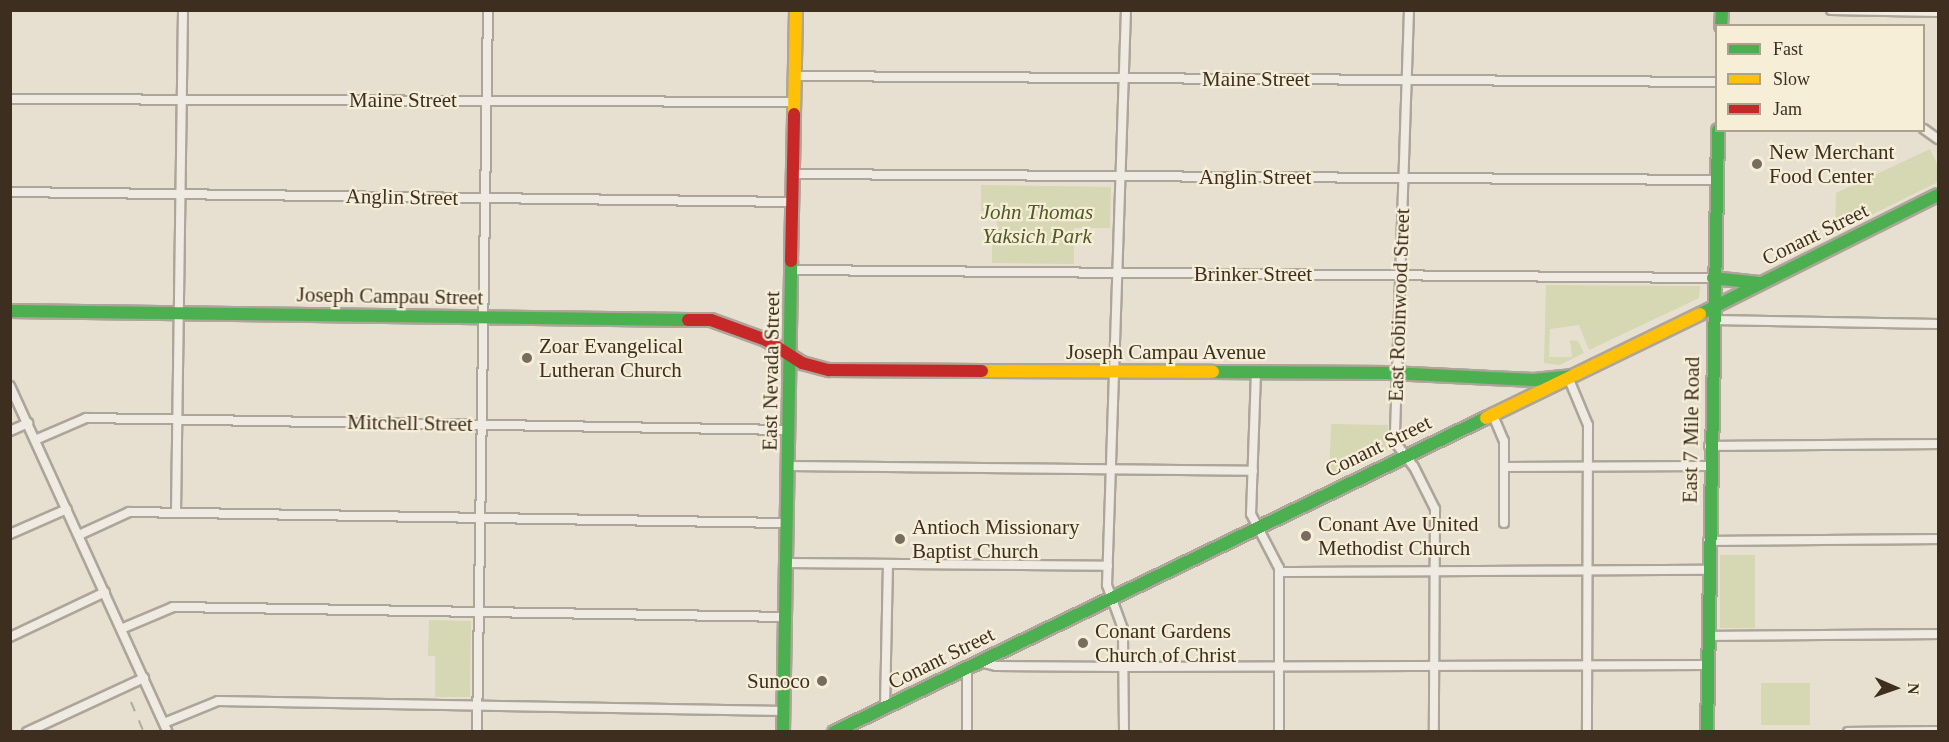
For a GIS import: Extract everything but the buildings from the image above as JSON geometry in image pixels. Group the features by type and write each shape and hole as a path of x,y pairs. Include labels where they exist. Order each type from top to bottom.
{"street":[{"path":"176,513 183,194 183,10"},
{"path":"477,732 487,198 488,10"},
{"name":"East Nevada Street","path":"783,732 796,10"},
{"path":"1124,732 1123,629 1110,598 1108,566 1126,10"},
{"name":"East Robinwood Street","path":"1409,10 1395,442 1402,456 1414,467 1434,504 1436,572 1434,732"},
{"path":"1831,10 1938,12"},
{"name":"Maine Street","path":"796,76 1715,82"},
{"name":"Maine Street","path":"10,99 795,102"},
{"path":"1925,130 1938,139"},
{"name":"East 7 Mile Road","path":"1707,732 1709,446 1718,132"},
{"name":"Anglin Street","path":"794,174 1716,180"},
{"name":"Anglin Street","path":"10,192 794,202"},
{"name":"Conant Street","path":"834,732 1402,456 1570,378 1938,195"},
{"name":"Brinker Street","path":"792,270 1713,278"},
{"path":"1713,278 1759,283"},
{"name":"Joseph Campau Street","path":"10,311 711,320 766,340"},
{"path":"1713,321 1938,324"},
{"name":"Joseph Campau Avenue","path":"766,340 790,357 829,370 1397,373 1534,380 1570,378"},
{"path":"1256,372 1251,514 1255,527 1280,572 1279,732"},
{"path":"1570,378 1588,420 1587,732"},
{"path":"10,386 166,727 218,701 784,711"},
{"path":"1492,413 1504,441 1504,523"},
{"name":"Mitchell Street","path":"35,440 78,418 790,430"},
{"path":"10,431 28,423"},
{"path":"1709,446 1938,444"},
{"path":"788,466 1253,470"},
{"path":"1504,466 1709,466"},
{"path":"10,534 67,508"},
{"path":"79,535 123,513 788,523"},
{"path":"1708,541 1938,539"},
{"path":"787,563 1108,566"},
{"path":"885,707 888,564"},
{"path":"1280,572 1708,570"},
{"path":"10,637 105,592"},
{"path":"121,629 173,607 786,617"},
{"path":"1707,636 1938,634"},
{"path":"979,662 996,666 1124,667 1707,665"},
{"path":"967,667 967,728"},
{"path":"27,732 144,678"},
{"path":"1848,732 1938,730"}],"green space":[{"path":"1930,149 1938,166 1938,182 1835,233 1836,193"},
{"name":"John Thomas Yaksich Park","path":"981,185 1111,187 1110,228 1074,228 1074,264 992,263 992,227 997,227 997,212 981,211"},
{"path":"1546,285 1700,286 1699,298 1589,350 1579,325 1550,329 1549,357 1572,357 1570,340 1578,341 1584,353 1560,365 1544,363"},
{"path":"1331,424 1388,425 1387,451 1329,478"},
{"path":"1720,555 1755,555 1755,628 1720,628"},
{"path":"429,620 471,621 470,697 435,697 435,656 428,656"},
{"path":"1761,683 1810,683 1810,725 1761,725"}],"railway":[{"path":"131,702 144,732"}],"traffic: fast":[{"path":"1721,24 1722,10"},
{"path":"1707,732 1718,132"},
{"path":"1700,314 1938,195"},
{"path":"783,732 791,261"},
{"path":"1713,278 1759,283"},
{"path":"10,311 688,320"},
{"path":"1213,372 1390,373 1534,380 1573,376"},
{"path":"834,732 1486,418"}],"traffic: slow":[{"path":"794,114 796,10"},
{"path":"1486,418 1700,314"},
{"path":"982,371 1213,372"}],"traffic: jam":[{"path":"791,261 794,114"},
{"path":"688,320 711,320 766,340 802,363 829,370 982,371"}],"place":[{"name":"New Merchant Food Center","path":"1757,164"},
{"name":"Zoar Evangelical Lutheran Church","path":"527,358"},
{"name":"Conant Ave United Methodist Church","path":"1306,536"},
{"name":"Antioch Missionary Baptist Church","path":"900,539"},
{"name":"Conant Gardens Church of Christ","path":"1083,643"},
{"name":"Sunoco","path":"822,681"}]}
